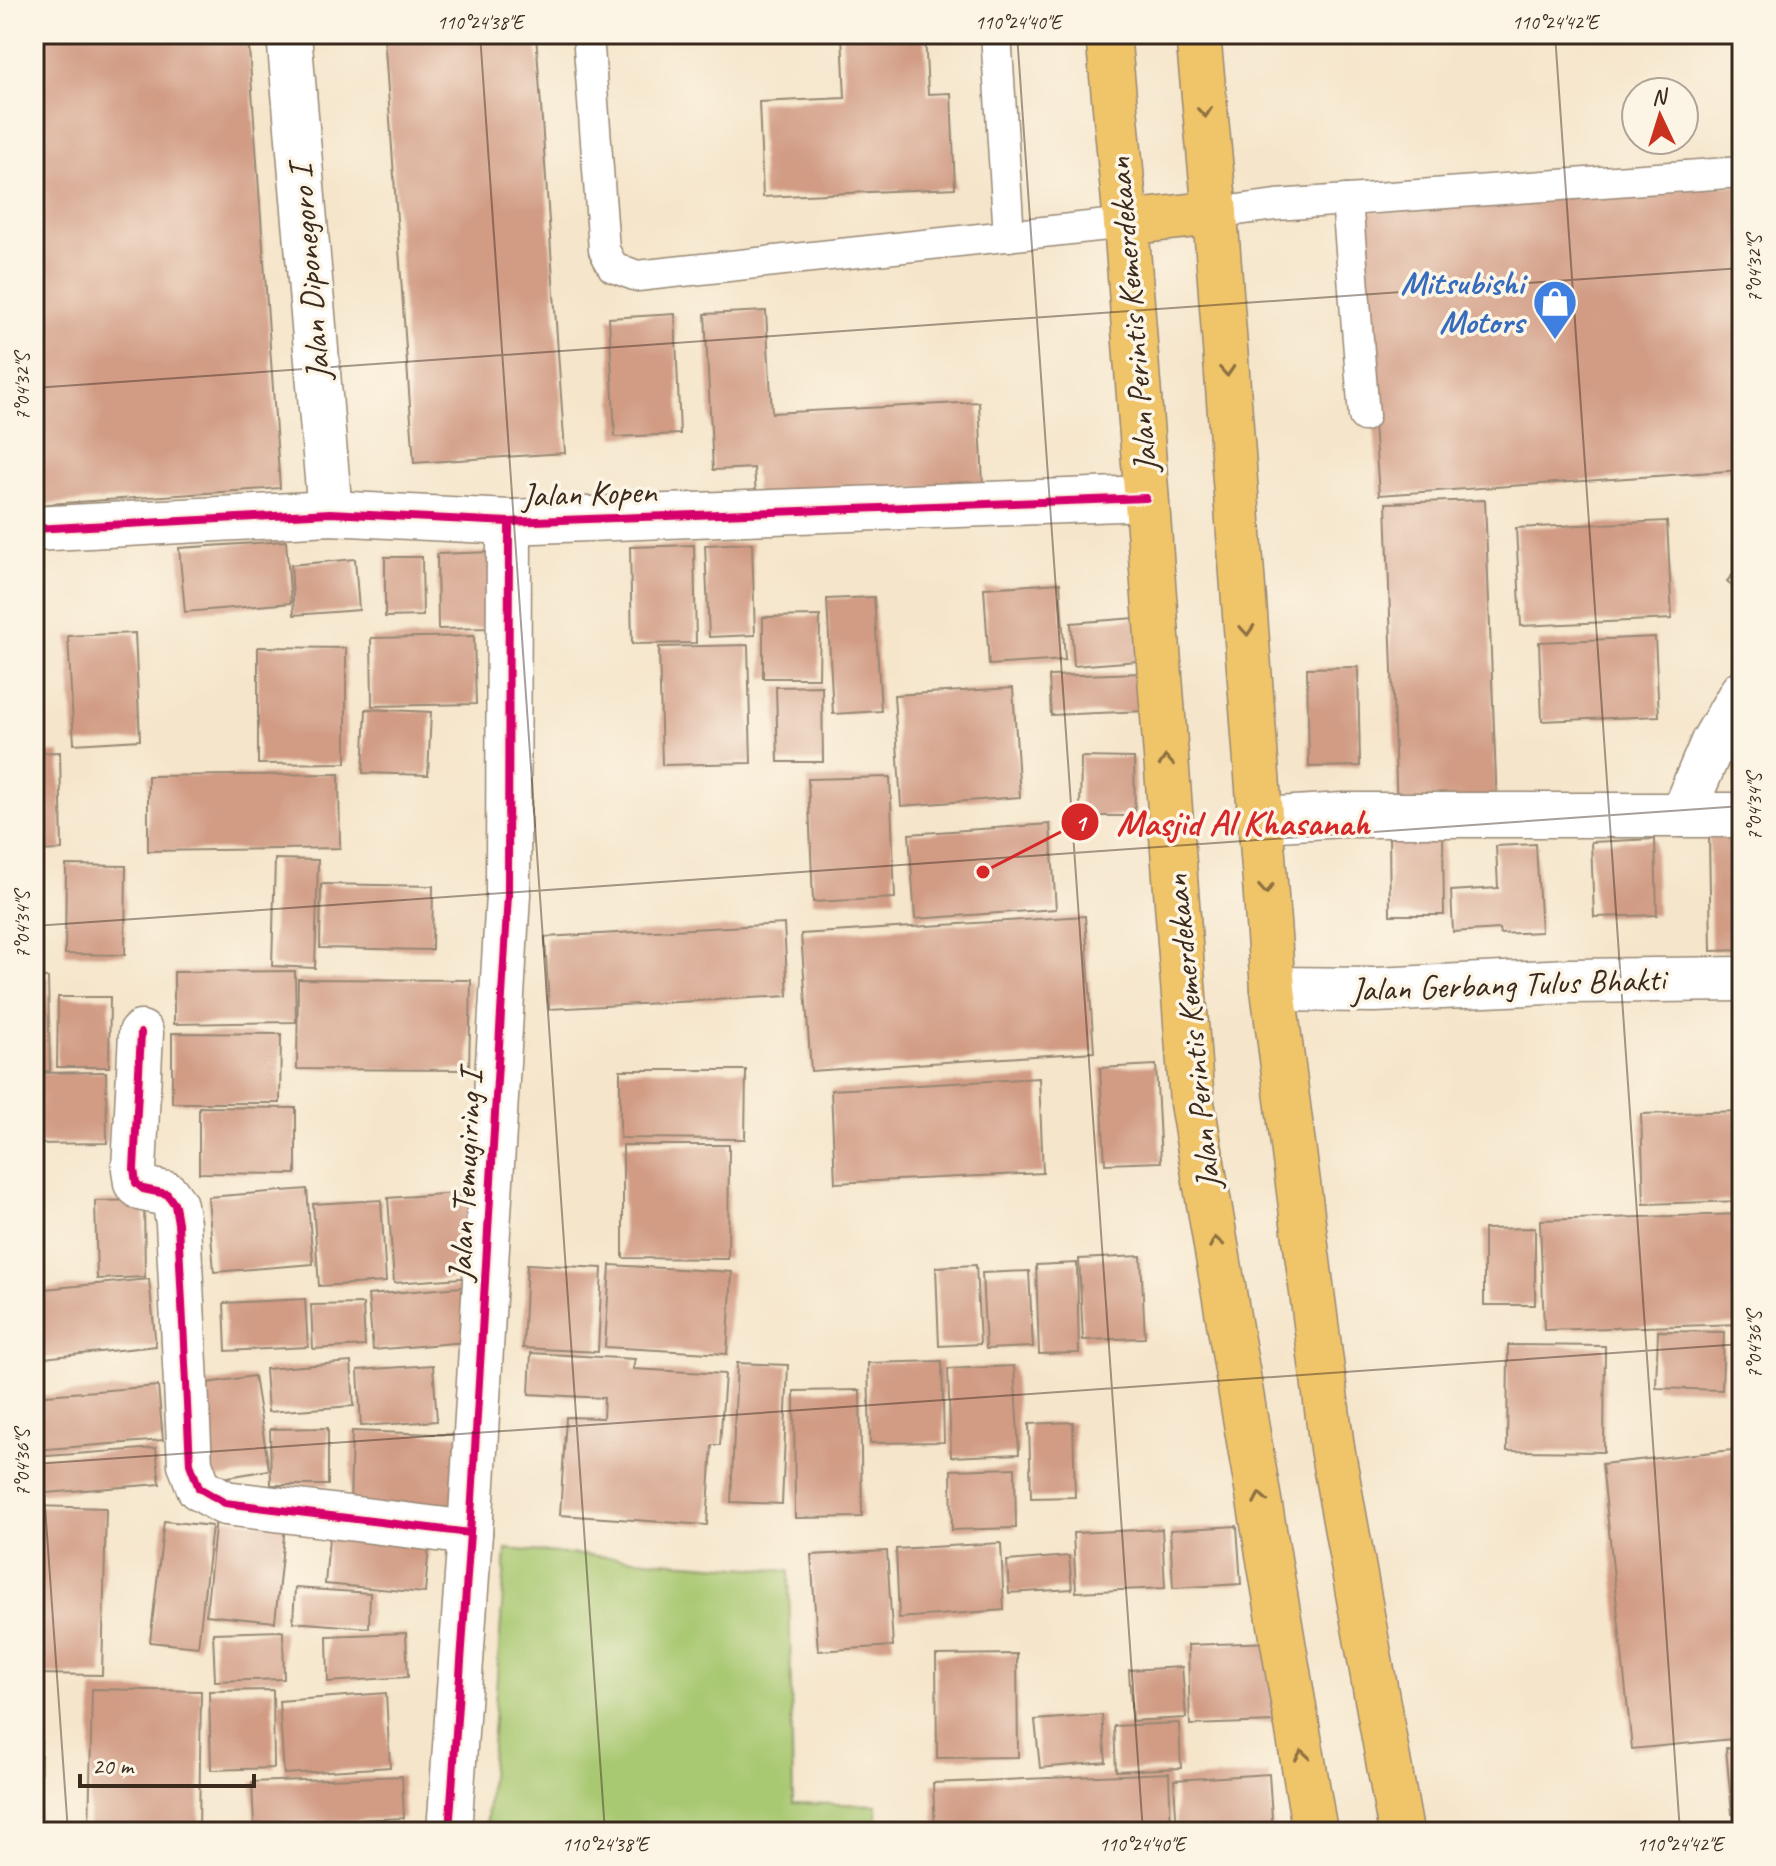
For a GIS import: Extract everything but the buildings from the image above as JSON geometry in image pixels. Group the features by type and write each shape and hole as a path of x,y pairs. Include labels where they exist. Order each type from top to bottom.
{"highway":[{"name":"Jalan Perintis Kemerdekaan","path":"1108,34 1126,223 1192,1103 1315,1832"},
{"path":"1198,34 1215,213 1273,989 1332,1448 1401,1832"},
{"path":"1126,223 1215,213"}],"street":[{"name":"Jalan Diponegoro I","path":"289,34 330,513"},
{"name":"Jalan Kopen","path":"34,529 330,513 509,522 1146,498"},
{"name":"Jalan Temugiring I","path":"449,1832 508,895 509,522"},
{"path":"1682,815 1713,742 1739,701"},
{"path":"1262,820 1343,815 1742,815"},
{"name":"Jalan Gerbang Tulus Bhakti","path":"1273,989 1375,990 1570,981 1742,979"},
{"path":"141,1033 134,1169 136,1183 143,1189 167,1194 175,1205 190,1464 199,1488 225,1503 470,1533"}],"lane":[{"path":"588,34 604,250 613,267 637,276 1126,223"},
{"path":"996,34 1009,236"},
{"path":"1215,213 1276,205 1742,172"},
{"path":"1347,200 1364,416"}],"green space":[{"path":"506,1549 789,1571 793,1803 877,1805 877,1832 486,1832"}],"cycle path":[{"path":"34,529 330,513 509,522 1146,498"},
{"path":"449,1832 508,895 509,522"},
{"path":"141,1033 134,1169 136,1183 143,1189 167,1194 175,1205 190,1464 199,1488 225,1503 470,1533"}],"place":[{"name":"Mitsubishi Motors","path":"1555,341"},
{"name":"Masjid Al Khasanah","path":"983,872"}]}
